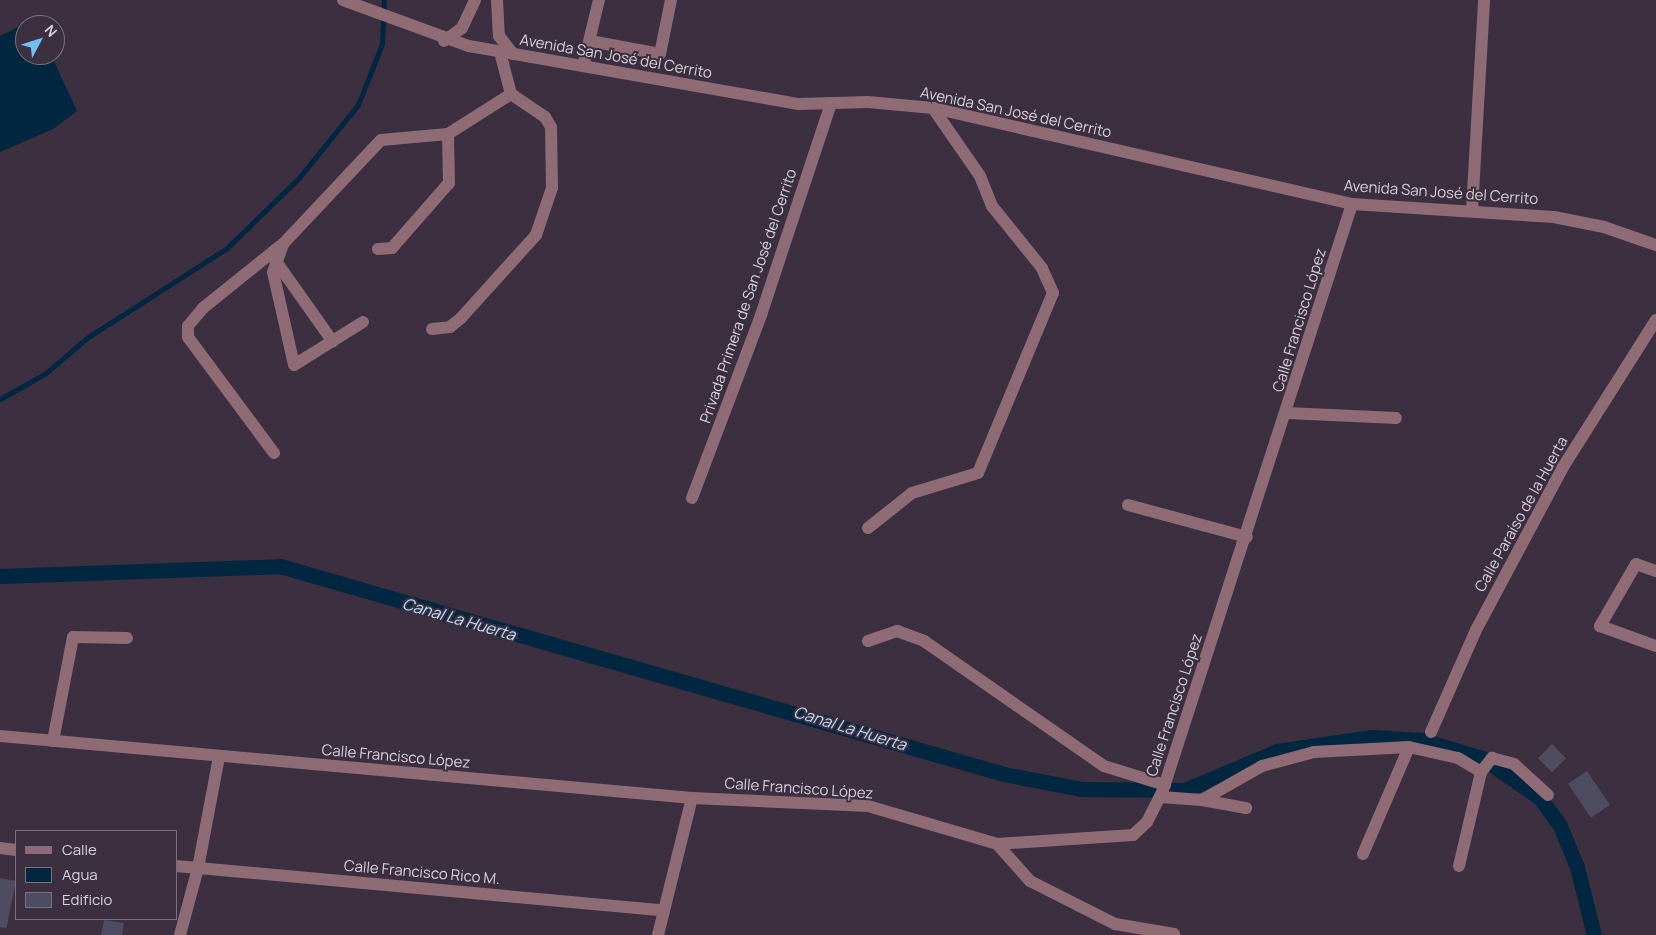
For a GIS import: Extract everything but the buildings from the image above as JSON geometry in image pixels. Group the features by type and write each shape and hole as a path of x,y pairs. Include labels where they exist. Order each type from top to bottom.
{"street":[{"name":"Avenida San José del Cerrito","path":"343,0 375,15 444,40 507,53 799,104 831,103 933,108 1352,204 1472,210 1554,217 1604,227 1656,245"},
{"path":"444,40 462,28 475,0"},
{"path":"497,0 499,36 507,53 511,94"},
{"path":"583,66 599,0"},
{"path":"590,41 660,54 671,0"},
{"path":"1472,210 1484,0"},
{"path":"274,453 188,337 188,326 203,308 283,244 381,140 448,134 511,94"},
{"path":"432,329 450,327 460,318 536,235 552,188 550,127 545,117 511,94"},
{"name":"Privada Primera de San José del Cerrito","path":"692,498 762,315 831,103"},
{"path":"868,528 912,493 978,473 1053,293 1042,268 992,206 980,176 933,108"},
{"path":"378,249 392,248 449,183 448,134"},
{"name":"Calle Francisco López","path":"0,736 692,798 868,806 997,844 1133,835 1148,822 1163,791 1287,413 1352,204"},
{"path":"283,244 273,272 294,365 363,322"},
{"path":"276,260 333,342"},
{"name":"Calle Paraíso de la Huerta","path":"1431,732 1476,630 1563,467 1656,320"},
{"path":"1287,413 1396,418"},
{"path":"1128,504 1246,537"},
{"path":"1656,571 1636,564 1600,626 1656,646"},
{"path":"868,642 896,631 924,641 1104,766 1163,791 1246,808"},
{"path":"53,741 73,637 127,638"},
{"path":"1202,800 1262,766 1314,752 1409,747 1486,765 1514,764 1548,795"},
{"path":"1363,854 1409,747"},
{"path":"180,935 198,868 219,757"},
{"path":"1459,866 1486,765"},
{"path":"658,935 692,798"},
{"path":"997,844 1030,881 1113,929 1174,934"},
{"path":"0,848 15,850"},
{"name":"Calle Francisco Rico M.","path":"178,866 664,910"}],"water":[{"path":"15,28 15,65 56,65 77,111 53,129 0,152 0,36"}],"waterway":[{"path":"0,399 45,374 87,338 227,248 299,178 358,105 382,44 384,0"},
{"name":"Canal La Huerta","path":"0,576 280,566 1004,774 1081,789 1185,790 1277,751 1372,737 1422,740 1482,758 1540,798 1560,826 1577,867 1594,935"}]}
